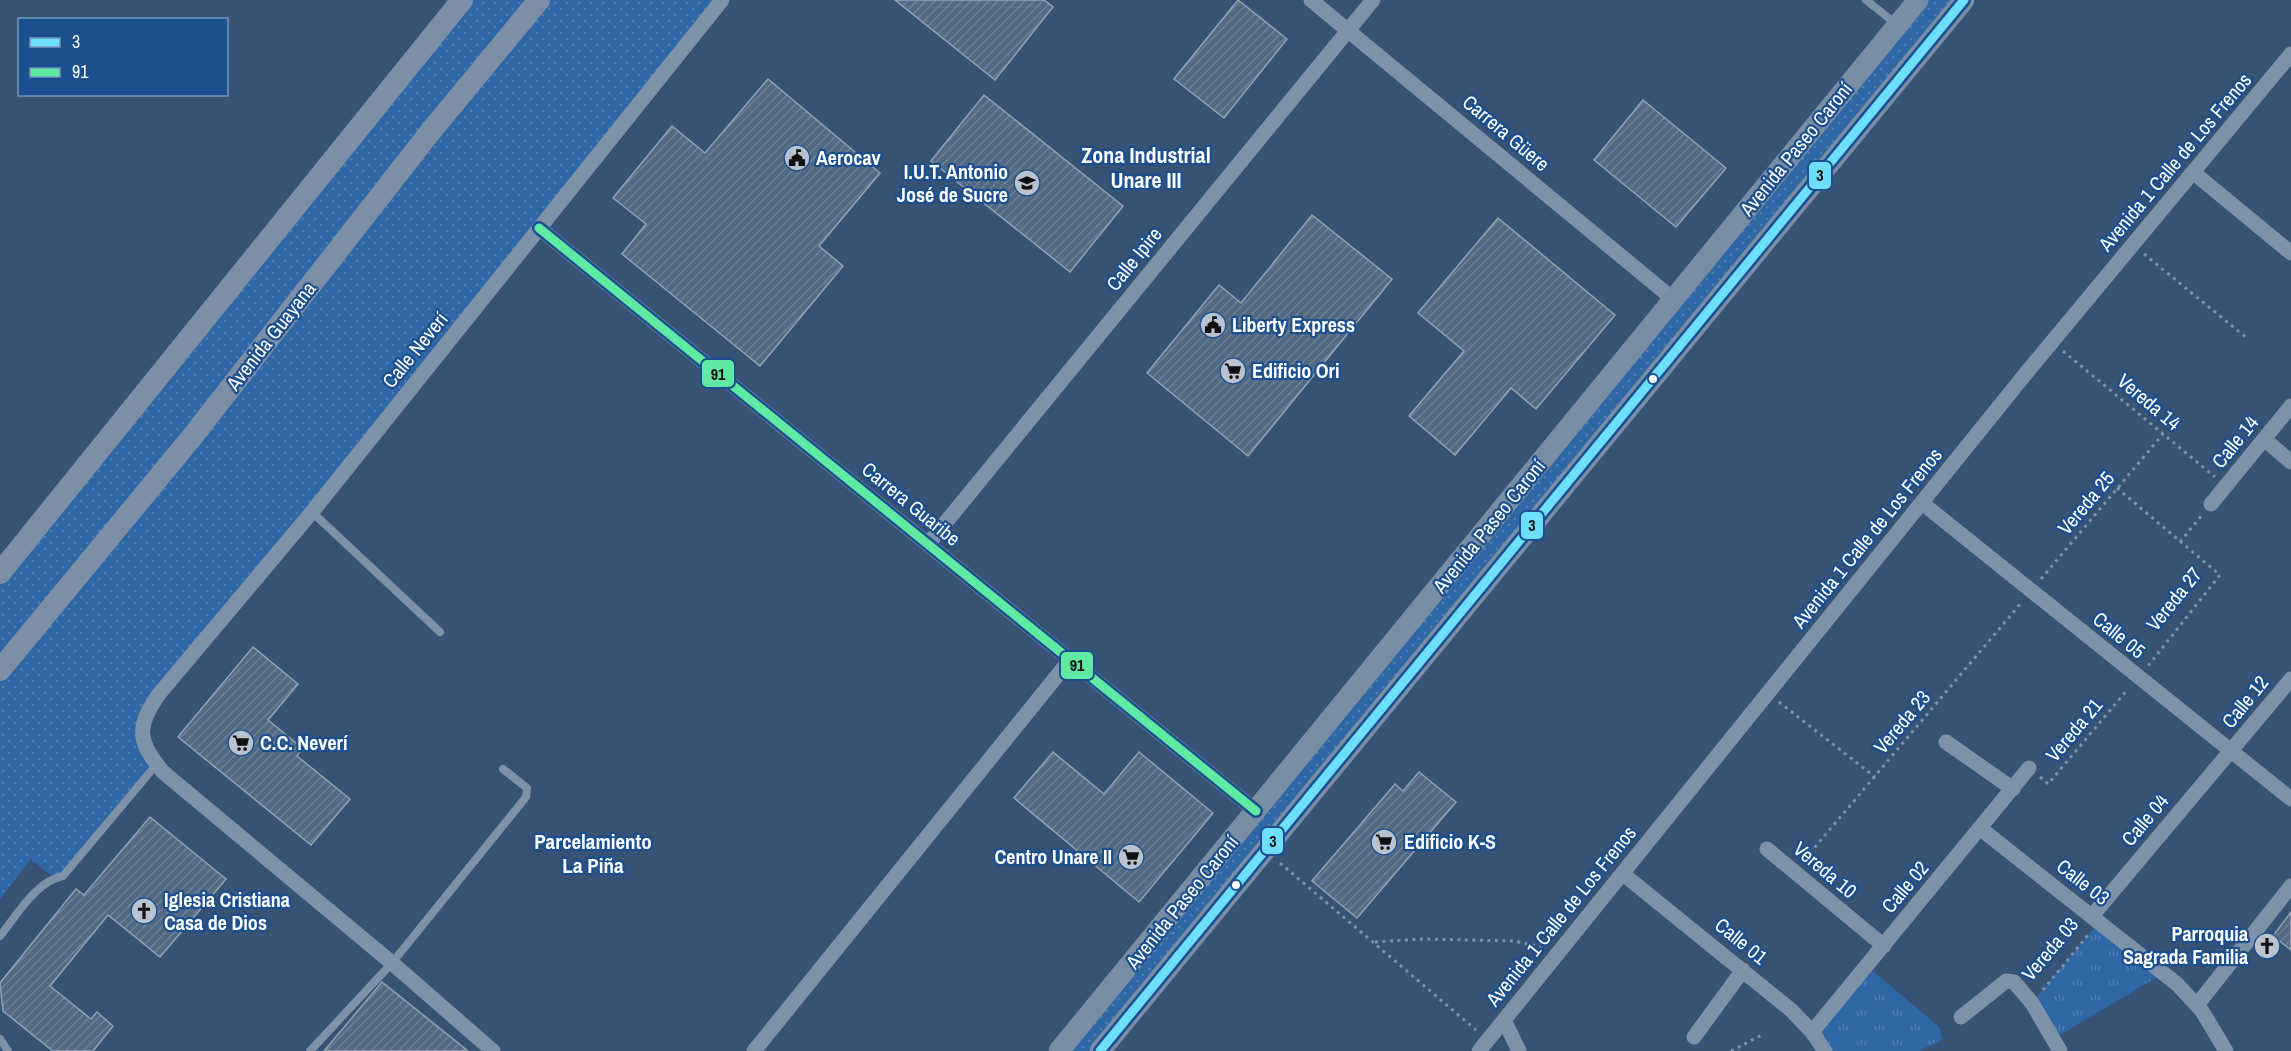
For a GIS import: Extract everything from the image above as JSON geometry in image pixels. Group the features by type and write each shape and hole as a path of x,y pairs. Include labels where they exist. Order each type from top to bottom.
{"main road":[{"path":"0,573 462,0"},
{"name":"Avenida Guayana","path":"0,670 192,437 538,0"}],"street":[{"name":"Calle Neverí","path":"156,765 143,741 141,726 159,694 312,512 722,0"},
{"name":"Carrera Güere","path":"1311,0 1673,299"},
{"name":"Calle Ipire","path":"928,544 1373,0"},
{"name":"Avenida Paseo Caroní","path":"1059,1051 1918,0"},
{"name":"Avenida Paseo Caroní","path":"1100,1051 1964,0"},
{"name":"Avenida 1 Calle de Los Frenos","path":"1483,1045 2053,342 2194,173 2288,65"},
{"path":"2194,173 2291,253"},
{"name":"Carrera Guaribe","path":"539,228 1256,812"},
{"name":"Calle 14","path":"2211,504 2291,406"},
{"path":"2264,439 2291,462"},
{"name":"Calle 05","path":"1922,503 2291,799"},
{"path":"754,1051 1069,661"},
{"name":"Calle 12","path":"2231,752 2291,679"},
{"path":"1946,742 2013,789"},
{"name":"Calle 04","path":"2096,919 2231,752"},
{"path":"156,765 493,1051"},
{"name":"Calle 02","path":"1812,1032 2029,768"},
{"name":"Calle 03","path":"1981,829 2177,984 2197,1005 2226,1051"},
{"name":"Vereda 10","path":"1767,849 1884,946"},
{"name":"Calle 01","path":"1623,874 1791,1010 1812,1032 1825,1051"},
{"path":"2197,1005 2291,886"},
{"path":"1694,1037 1743,970"},
{"name":"Vereda 03","path":"1961,1017 2006,981 2014,982 2032,1003"},
{"path":"2032,1003 2060,1051"},
{"path":"1504,1020 1520,1051"}],"lane":[{"path":"1866,0 1897,25"},
{"path":"312,512 440,632"},
{"path":"0,936 42,886 54,878 63,876 156,765"},
{"path":"310,1051 392,963 526,797 527,788 503,769"},
{"path":"0,1039 8,1051"}],"path":[{"path":"2134,245 2248,339"},
{"name":"Vereda 14","path":"2053,342 2226,486"},
{"name":"Vereda 25","path":"2031,591 2163,434"},
{"path":"2117,488 2180,542 2211,504"},
{"name":"Vereda 27","path":"2138,678 2220,575 2180,542"},
{"name":"Vereda 23","path":"1794,872 2031,591"},
{"name":"Vereda 21","path":"2029,768 2048,784 2138,678"},
{"path":"1768,694 1875,777"},
{"path":"1264,850 1373,942 1483,1045"},
{"name":"Vereda 03","path":"2032,1003 2096,919"},
{"path":"1373,942 1422,939 1515,940 1558,953"},
{"path":"1731,1051 1762,1035"}],"green space":[{"path":"462,0 722,0 141,726 156,765 63,876 54,878 31,859 0,899 0,573"},
{"path":"1918,0 1964,0 1100,1051 1059,1051"},
{"path":"2099,922 2164,973 2053,1039 2032,1003"},
{"path":"1867,966 1939,1027 1943,1039 1919,1051 1825,1051 1812,1032"}],"building":[{"path":"895,0 1044,0 1053,7 995,80"},
{"path":"1238,0 1287,39 1224,118 1174,79"},
{"path":"768,79 880,173 819,246 843,266 760,366 622,254 646,224 613,198 672,126 705,153"},
{"name":"I.U.T. Antonio José de Sucre","path":"984,95 1123,206 1070,272 931,161"},
{"path":"1643,100 1726,168 1676,227 1594,160"},
{"path":"1312,215 1392,279 1248,456 1147,373 1219,285 1241,303"},
{"path":"1498,218 1615,315 1536,409 1511,388 1455,455 1409,416 1464,351 1418,313"},
{"name":"C.C. Neverí","path":"253,647 298,684 268,720 302,748 297,756 350,799 311,845 178,737"},
{"name":"Centro Unare II","path":"1053,752 1104,794 1139,752 1213,813 1139,902 1014,798"},
{"name":"Edificio K-S","path":"1419,772 1456,802 1357,918 1312,881 1395,784 1403,791"},
{"path":"150,817 226,879 160,957 108,915 50,986 91,1019 97,1012 113,1026 93,1051 53,1051 3,1011 0,983 76,889 84,895"},
{"path":"2291,912 2291,950 2273,936"},
{"path":"382,982 468,1051 324,1051"}],"transit line":[{"name":"3","path":"1100,1051 1964,0"},
{"name":"91","path":"539,228 1256,811"}],"place":[{"name":"Aerocav","path":"797,158"},
{"name":"I.U.T. Antonio José de Sucre","path":"1027,183"},
{"name":"Liberty Express","path":"1213,325"},
{"name":"Edificio Ori","path":"1233,371"},
{"name":"C.C. Neverí","path":"241,743"},
{"name":"Edificio K-S","path":"1384,842"},
{"name":"Centro Unare II","path":"1131,857"},
{"name":"Iglesia Cristiana Casa de Dios","path":"144,911"},
{"name":"Parroquia Sagrada Familia","path":"2267,946"}],"district":[{"name":"Zona Industrial Unare III","path":"1146,168"},
{"name":"Parcelamiento La Piña","path":"593,854"}]}
